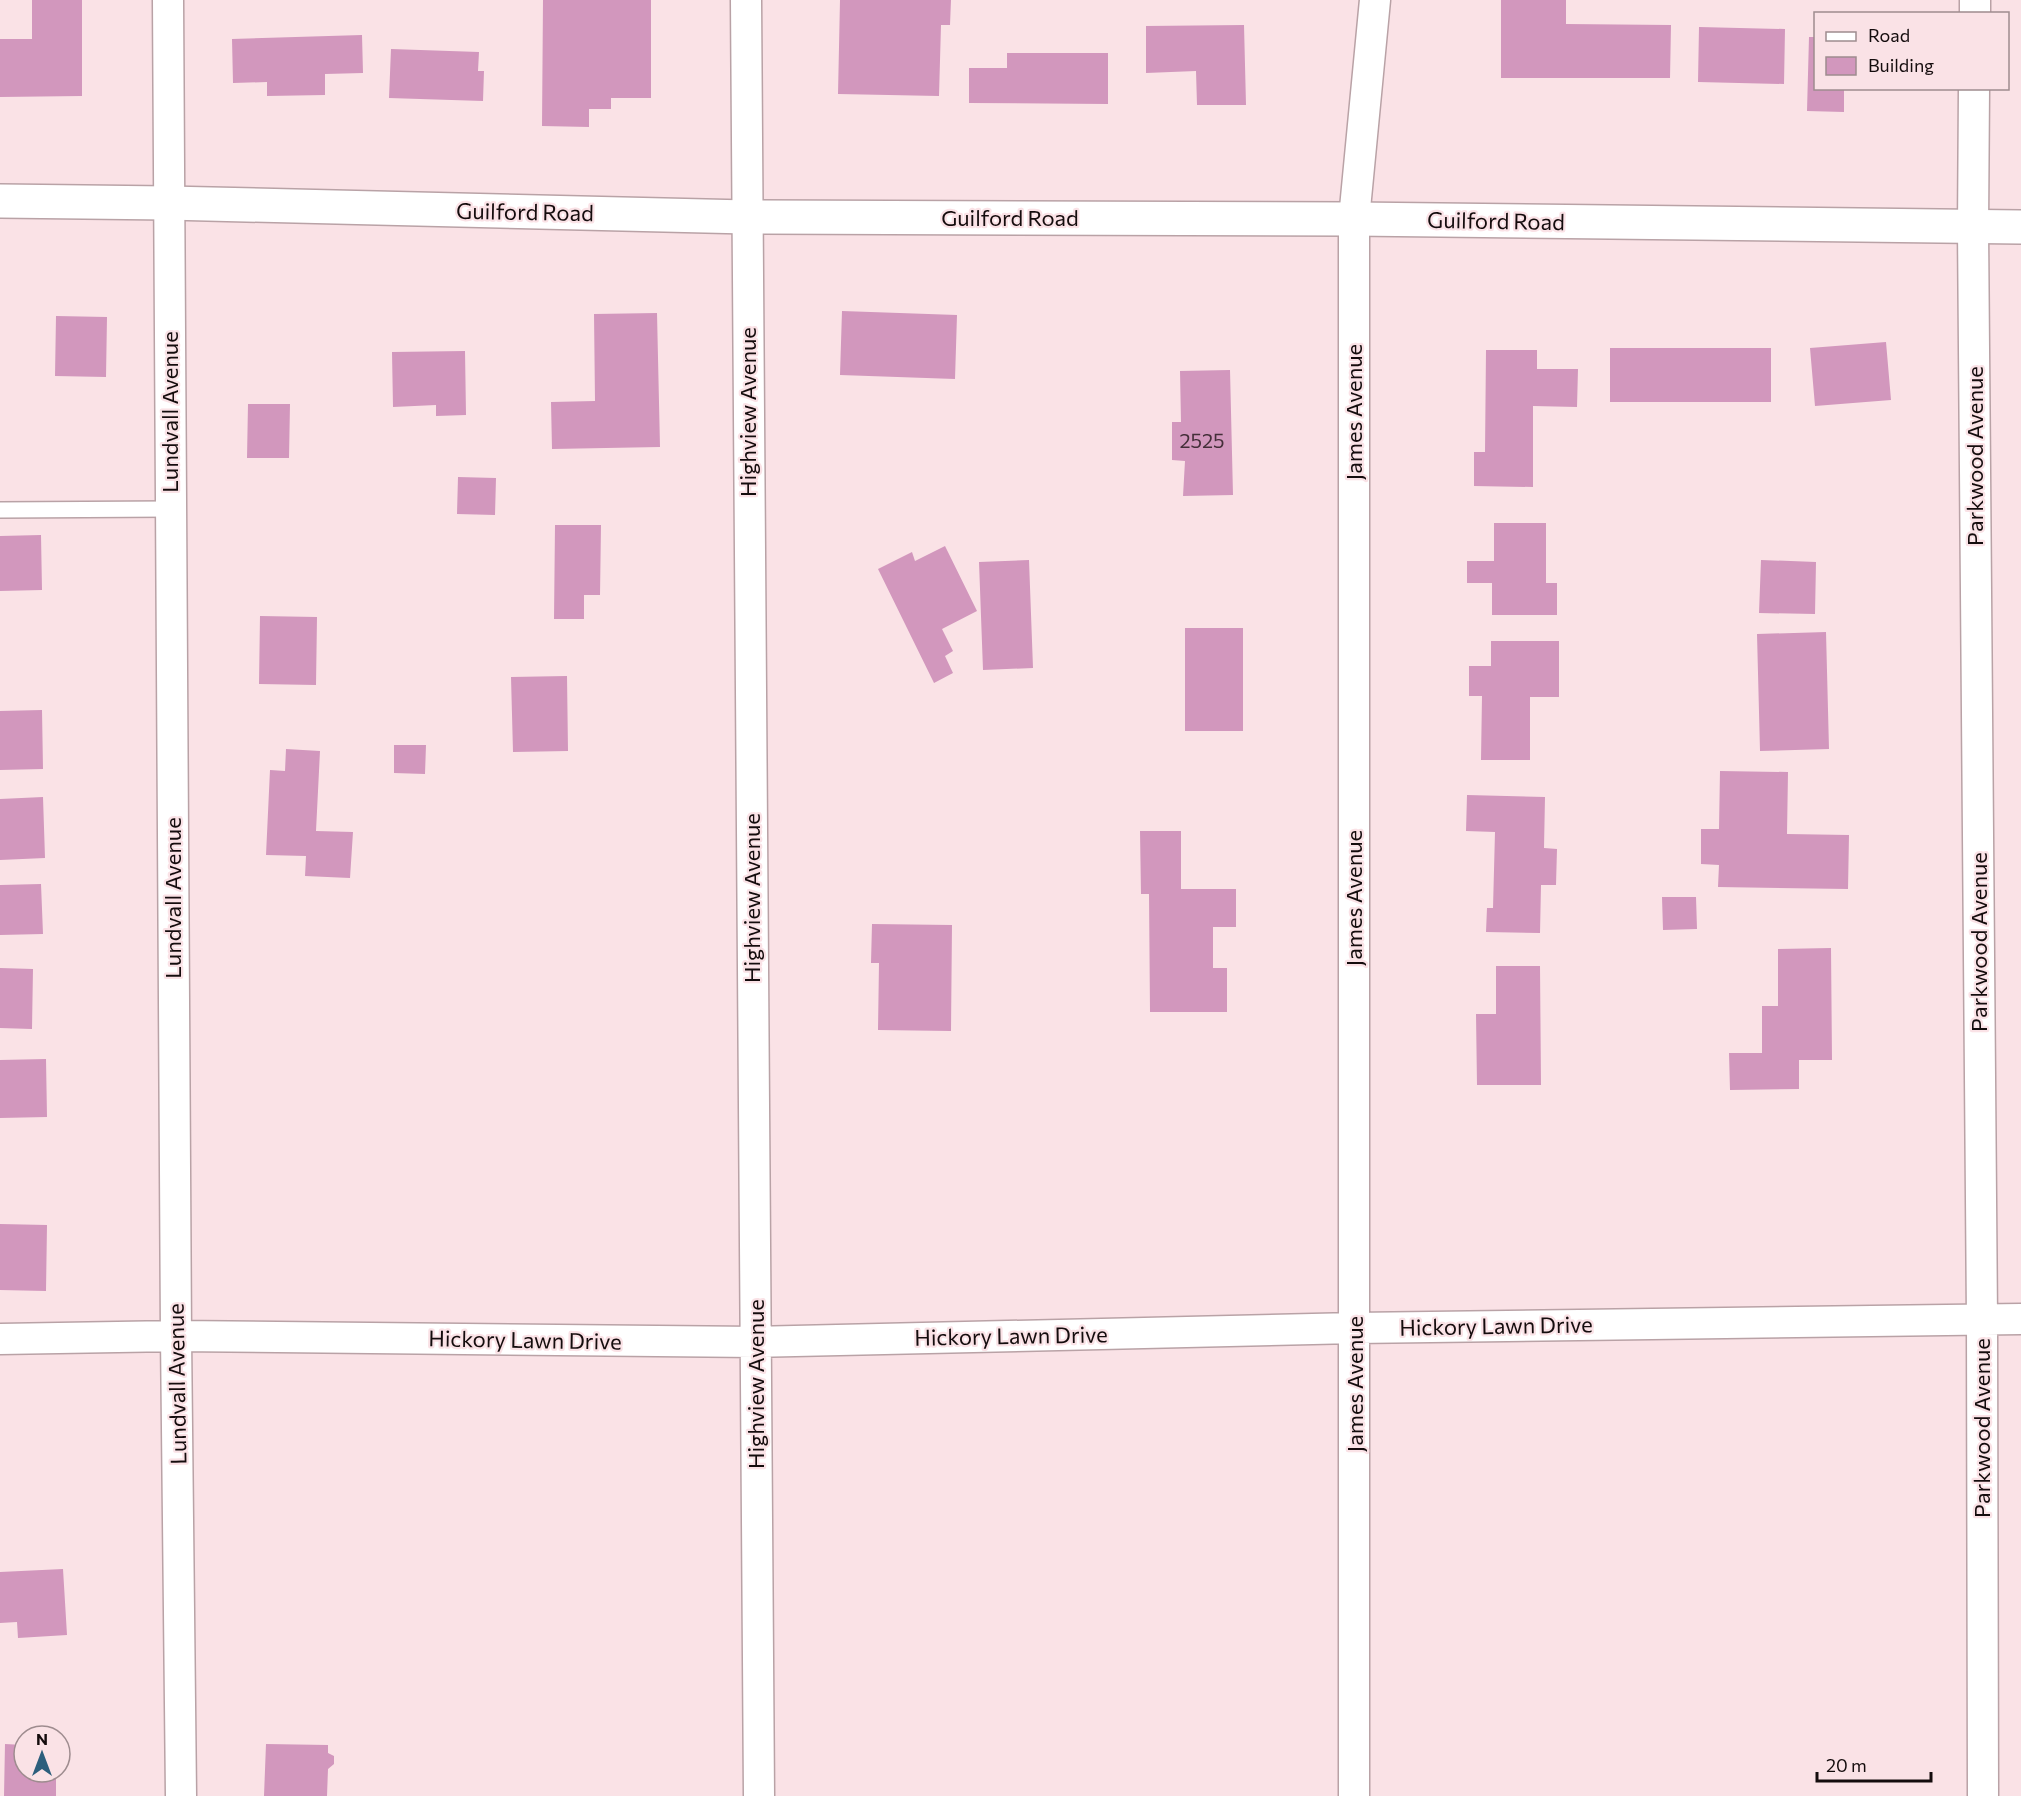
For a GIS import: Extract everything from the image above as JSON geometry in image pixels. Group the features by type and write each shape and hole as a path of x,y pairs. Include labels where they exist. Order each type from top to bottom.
{"street":[{"name":"Lundvall Avenue","path":"168,0 176,1336 182,1796"},
{"name":"Highview Avenue","path":"746,0 759,1796"},
{"name":"James Avenue","path":"1354,1796 1354,219 1375,0"},
{"name":"Parkwood Avenue","path":"1974,90 1983,1796"},
{"name":"Guilford Road","path":"0,201 747,217 1354,219 2021,227"},
{"name":"Hickory Lawn Drive","path":"0,1339 176,1336 756,1342 1355,1328 2021,1319"}],"lane":[{"path":"0,510 170,509"}],"building":[{"path":"32,0 82,0 82,96 0,97 0,39 32,39"},
{"path":"543,0 651,0 651,98 611,98 611,109 589,109 589,127 542,126"},
{"path":"840,0 951,0 950,25 941,25 939,96 838,94"},
{"path":"1501,0 1566,0 1566,24 1671,25 1670,78 1501,78"},
{"path":"1244,25 1246,105 1197,105 1196,71 1146,73 1146,26"},
{"path":"1699,27 1785,29 1784,84 1698,82"},
{"path":"362,35 363,73 325,74 325,95 267,96 267,82 233,83 232,39"},
{"path":"1809,37 1814,37 1814,90 1844,90 1844,112 1807,111"},
{"path":"391,49 479,52 478,71 484,71 483,101 389,98"},
{"path":"1007,53 1108,53 1108,104 969,103 969,68 1007,68"},
{"path":"842,311 957,315 955,379 840,375"},
{"path":"657,313 660,447 552,449 551,402 595,401 594,314"},
{"path":"56,316 107,317 106,377 55,376"},
{"path":"1886,342 1891,400 1815,406 1810,348"},
{"path":"1610,348 1771,348 1771,402 1610,402"},
{"path":"1486,350 1537,350 1537,369 1578,369 1577,407 1533,406 1533,487 1474,486 1474,452 1485,452"},
{"path":"465,351 466,415 436,416 436,405 393,407 392,352"},
{"path":"1230,370 1233,495 1183,496 1185,461 1172,460 1172,422 1181,422 1180,371"},
{"path":"248,404 290,404 289,458 247,458"},
{"path":"458,477 496,478 495,515 457,514"},
{"path":"1494,523 1546,523 1546,583 1557,583 1557,615 1492,615 1492,583 1467,583 1467,561 1494,561"},
{"path":"555,525 601,525 600,595 584,595 584,619 554,619"},
{"path":"41,535 42,590 0,591 0,536"},
{"path":"945,546 977,611 942,629 953,651 945,656 953,673 934,683 878,569 912,552 915,561"},
{"path":"1029,560 1033,668 983,670 979,562"},
{"path":"1761,560 1816,562 1815,614 1759,613"},
{"path":"260,616 317,617 316,685 259,684"},
{"path":"1185,628 1243,628 1243,731 1185,731"},
{"path":"1826,632 1829,749 1760,751 1757,634"},
{"path":"1491,641 1559,641 1559,697 1530,697 1530,760 1481,760 1482,696 1469,696 1469,666 1491,666"},
{"path":"567,676 568,751 513,752 511,677"},
{"path":"42,710 43,769 0,770 0,711"},
{"path":"394,745 426,745 425,774 394,773"},
{"path":"286,749 320,751 316,831 353,832 350,878 305,876 306,856 266,855 270,770 285,771"},
{"path":"1720,771 1788,772 1787,834 1849,835 1848,889 1718,887 1719,865 1701,864 1701,829 1719,829"},
{"path":"1467,795 1545,797 1544,848 1557,849 1556,885 1541,885 1540,933 1486,932 1487,908 1493,908 1495,832 1466,831"},
{"path":"43,797 45,858 0,860 0,799"},
{"path":"1140,831 1181,831 1181,889 1236,889 1236,927 1213,927 1213,968 1227,968 1227,1012 1150,1012 1149,894 1141,894"},
{"path":"41,884 43,934 0,935 0,885"},
{"path":"1662,897 1696,897 1697,929 1663,930"},
{"path":"872,924 952,925 951,1031 878,1030 879,963 871,963"},
{"path":"1831,948 1832,1060 1799,1060 1799,1089 1730,1090 1729,1053 1762,1053 1762,1006 1778,1006 1778,949"},
{"path":"1496,966 1540,966 1541,1085 1477,1085 1476,1014 1496,1014"},
{"path":"0,968 33,969 32,1029 0,1028"},
{"path":"46,1059 47,1117 0,1118 0,1060"},
{"path":"0,1224 47,1225 46,1291 0,1290"},
{"path":"63,1569 67,1635 18,1638 17,1622 0,1623 0,1572"},
{"path":"5,1744 12,1744 12,1784 56,1784 56,1796 4,1796"},
{"path":"266,1744 328,1745 328,1753 334,1756 334,1764 328,1769 327,1796 264,1796"}]}
